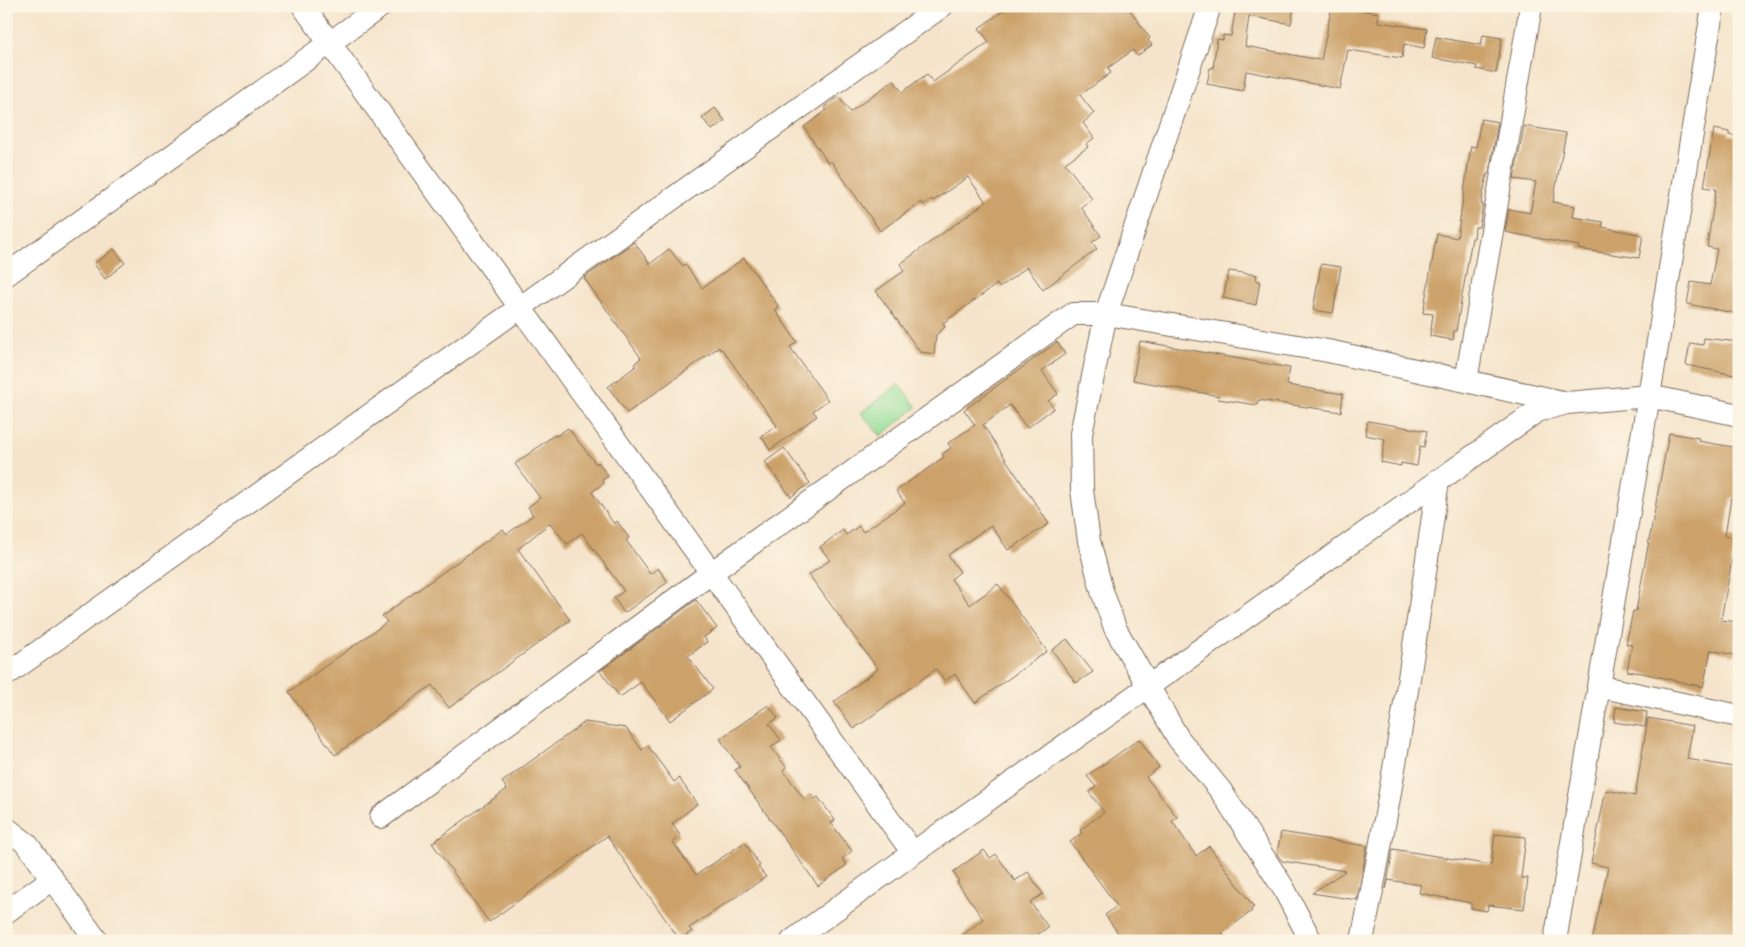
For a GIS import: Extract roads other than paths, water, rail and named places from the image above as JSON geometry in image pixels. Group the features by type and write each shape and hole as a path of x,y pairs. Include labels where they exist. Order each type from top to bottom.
{"street":[{"path":"303,6 913,853"},
{"path":"6,275 381,6"},
{"path":"6,675 942,6"},
{"path":"1210,6 1106,314 1081,434 1082,490 1089,541 1102,591 1115,628 1178,738 1221,791 1242,823 1284,889 1311,941"},
{"path":"1466,381 1531,6"},
{"path":"1555,941 1649,396 1713,6"},
{"path":"381,817 711,573 1073,314 1106,314 1328,351 1567,403"},
{"path":"792,941 913,853 1537,411 1567,403 1649,396 1739,414"},
{"path":"1362,941 1421,608 1438,480"},
{"path":"1598,686 1739,716"},
{"path":"6,828 26,844 97,941"},
{"path":"6,912 52,879"}]}
